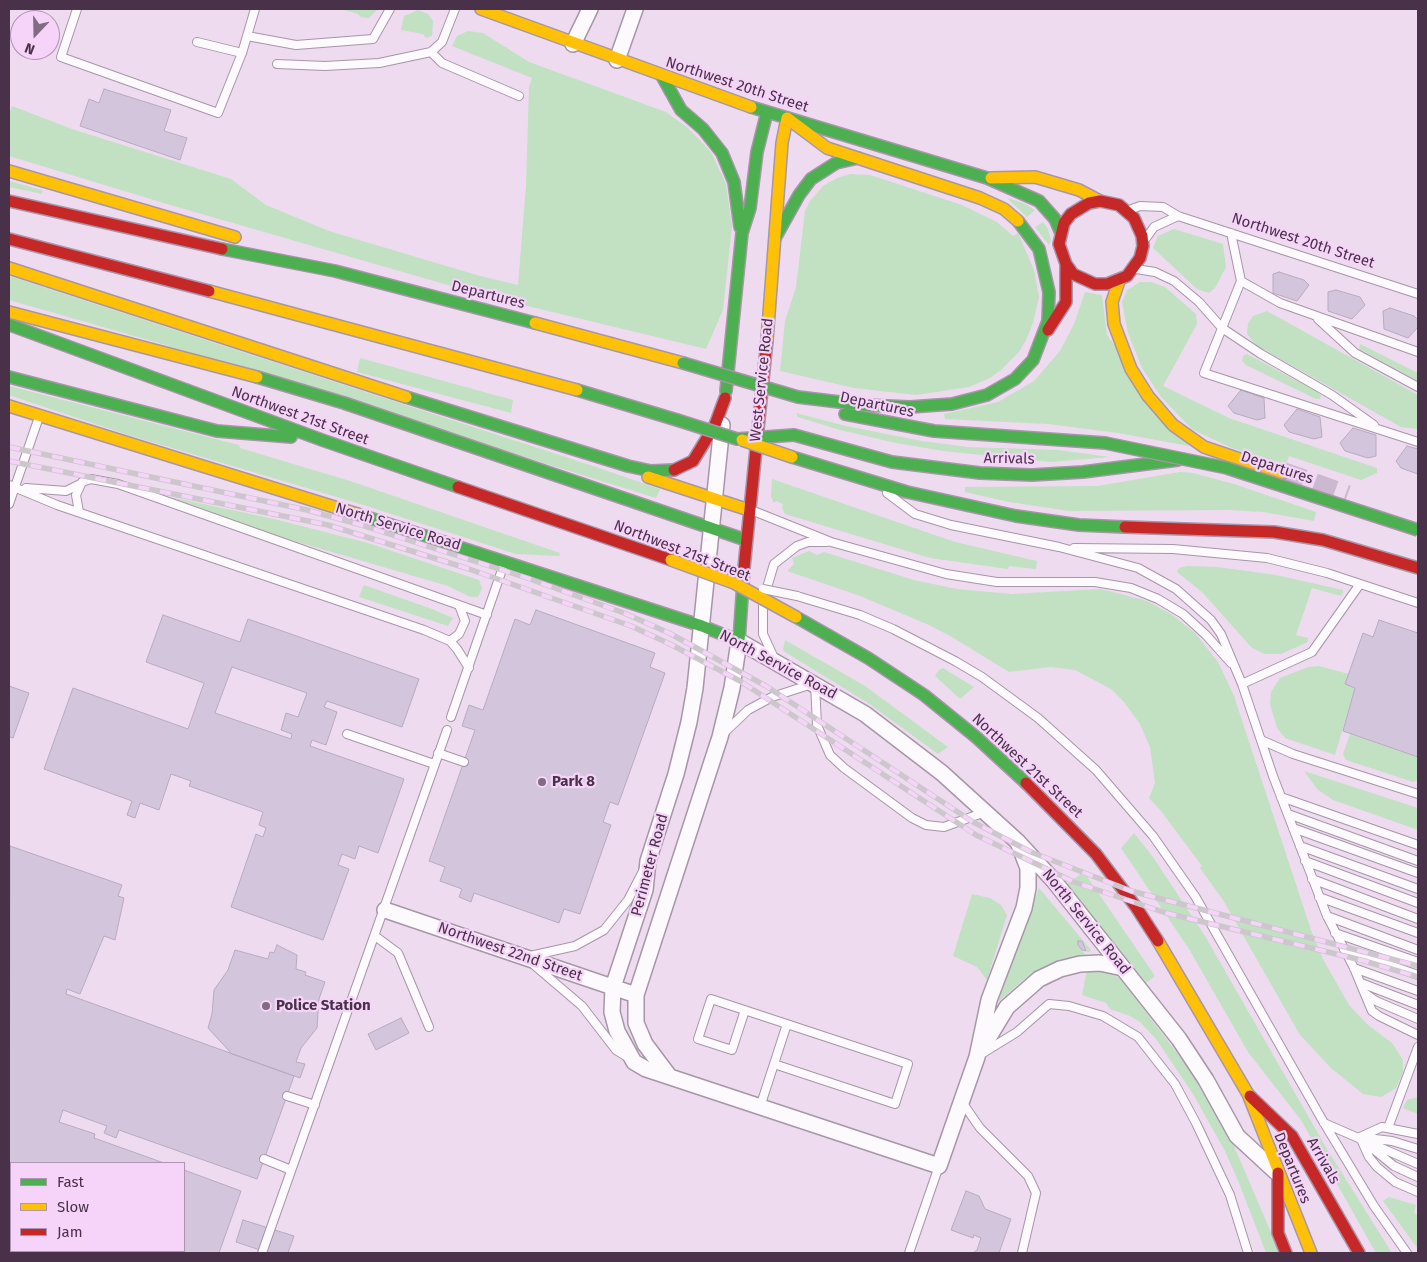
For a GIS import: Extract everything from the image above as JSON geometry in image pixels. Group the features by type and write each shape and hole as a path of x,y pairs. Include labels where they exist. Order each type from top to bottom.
{"main road":[{"name":"Northwest 20th Street","path":"481,9 617,60 767,112 987,178 1039,202 1055,219 1060,233"},
{"path":"662,76 681,110 703,129 722,153 734,182 738,223 742,233"},
{"path":"9,268 352,380 628,466 662,472 685,467 703,447 715,425 725,398 742,233 750,208 757,152 767,112"},
{"path":"787,118 826,148 986,200 1004,209 1019,222 1039,249 1048,279 1048,321 1044,335 1033,360 1020,375 1001,388 969,400 910,407 864,405 798,397"},
{"name":"West Service Road","path":"739,641 746,540 766,357 782,143 787,118"},
{"path":"775,238 799,195 811,179 836,164 858,158"},
{"path":"9,172 244,240"},
{"name":"Northwest 20th Street","path":"987,178 1035,177 1079,190 1100,201"},
{"path":"9,201 269,259 335,271"},
{"path":"1109,202 1128,211 1139,227 1143,246 1140,258 1134,269 1119,280 1101,284 1084,280 1073,274 1066,264 1060,249 1060,233 1064,223 1075,211 1089,203 1109,202"},
{"path":"9,238 430,349 677,420 873,483 936,500 1048,522 1113,527 1240,530 1301,536 1348,546 1414,567"},
{"path":"263,245 335,271"},
{"path":"1044,335 1066,302 1066,264"},
{"name":"Departures","path":"335,271 683,363 798,397 826,410 906,427 960,433 1105,443 1160,452 1227,468 1418,530"},
{"name":"Arrivals","path":"737,439 794,435 892,462 971,473 1032,475 1083,472 1184,460 1222,463 1283,473 1204,447 1174,425 1161,411 1131,369 1118,335 1112,313 1112,302 1119,280"},
{"path":"9,312 244,373 344,403 746,540"},
{"name":"Northwest 21st Street","path":"9,325 322,440 734,583 868,658 924,695 976,737 1074,828 1136,907 1218,1040 1248,1094"},
{"path":"9,378 217,431 322,440"},
{"name":"North Service Road","path":"9,406 39,417 505,561 702,626 739,641"},
{"path":"628,466 648,478 749,510"},
{"name":"Departures","path":"1248,1094 1311,1253"},
{"name":"Arrivals","path":"1248,1094 1292,1136 1360,1253"},
{"path":"1278,1173 1278,1233 1286,1253"}],"street":[{"path":"573,44 590,9"},
{"path":"617,60 635,9"},
{"path":"702,626 725,398"},
{"name":"Perimeter Road","path":"634,1062 624,1048 617,1031 612,1012 613,987 645,890 648,861 683,748 695,688 702,626"},
{"name":"Perimeter Road","path":"669,1076 645,1044 636,1023 636,995 720,737 732,688 739,641"},
{"name":"North Service Road","path":"739,641 864,714 917,752 1018,842 1054,880 1190,1055 1237,1136 1278,1173"},
{"path":"634,1062 669,1076 939,1166 977,1057 989,1000 1024,908 1028,888 1028,868 1018,842"},
{"name":"Northwest 22nd Street","path":"385,910 636,995"},
{"path":"977,1057 1007,1007 1020,993 1039,979 1060,969 1080,964 1100,964 1123,968"}],"lane":[{"path":"77,9 61,57 218,113 242,53 255,9"},
{"path":"247,36 296,45 373,39 390,9"},
{"path":"278,64 325,66 379,63 431,52 442,42 455,9"},
{"path":"197,42 242,53"},
{"path":"431,52 442,63 519,96"},
{"name":"Northwest 20th Street","path":"1128,211 1140,206 1163,207 1178,216 1418,294"},
{"path":"1143,246 1154,228 1178,216"},
{"path":"1230,233 1242,281 1204,372 1418,442"},
{"path":"1134,269 1155,272 1174,281 1199,302 1222,328 1261,354 1332,395 1381,430"},
{"path":"1242,281 1280,303 1418,352"},
{"path":"1314,316 1355,353 1418,387"},
{"path":"9,504 12,485 39,417"},
{"path":"12,485 66,491 91,479 118,484 487,615"},
{"path":"79,512 76,495 82,482"},
{"path":"873,483 915,514 974,530 1059,547 1138,568 1176,589 1200,609 1221,634 1242,684 1312,880 1335,933 1361,983 1372,1011 1418,1035"},
{"path":"12,485 58,505 424,630 450,642 457,649 469,668"},
{"path":"749,510 831,542 918,568 976,580 1095,582 1131,588 1158,599 1182,614 1206,635 1235,668"},
{"path":"776,662 763,634 763,601 774,564 798,546 808,542 831,542"},
{"path":"1059,547 1173,549 1267,558 1296,564 1418,603"},
{"path":"451,717 505,561"},
{"path":"734,583 798,596 860,615 893,629 955,661 982,677 1031,712 1096,770 1153,836 1195,896 1324,1123 1374,1206 1407,1253"},
{"path":"1242,684 1312,652 1360,584"},
{"path":"450,642 459,634 465,622 459,605"},
{"path":"720,737 748,710 772,697 815,684 817,725 830,755 844,768 912,818 926,825 944,827 985,812"},
{"path":"262,1253 385,910 391,886 447,730"},
{"path":"347,734 434,764"},
{"path":"1261,740 1292,754 1418,794"},
{"path":"438,753 464,762"},
{"path":"1281,797 1418,845"},
{"path":"1288,814 1418,861"},
{"path":"1293,828 1418,873"},
{"path":"1300,846 1418,889"},
{"path":"525,957 575,946 604,930 628,900 648,861"},
{"path":"1305,861 1418,903"},
{"path":"1312,880 1418,919"},
{"path":"1319,897 1418,933"},
{"path":"1327,916 1418,950"},
{"path":"1335,933 1418,962"},
{"path":"375,936 398,953 429,1027"},
{"path":"1344,949 1418,975"},
{"path":"525,957 582,1006 616,1050 634,1062"},
{"path":"1354,968 1418,991"},
{"path":"1361,983 1418,1005"},
{"path":"1366,994 1376,1001 1418,1018"},
{"path":"745,1010 732,1050 698,1039 711,999 745,1010 908,1064 895,1104 774,1064"},
{"path":"977,1057 1017,1032 1049,1004 1069,1006 1103,1016 1138,1037 1176,1084 1196,1123 1230,1195 1248,1253"},
{"path":"760,1106 787,1024"},
{"path":"1388,1128 1418,1047"},
{"path":"287,1096 315,1105"},
{"path":"962,1102 980,1128 1028,1176 1036,1193 1022,1253"},
{"path":"1324,1123 1360,1137 1418,1164"},
{"path":"1360,1137 1382,1128 1418,1134"},
{"path":"1360,1137 1392,1141 1418,1149"},
{"path":"1360,1137 1394,1166 1418,1177"},
{"path":"1360,1137 1368,1157 1377,1167 1395,1182 1418,1192"},
{"path":"264,1159 291,1170"},
{"path":"909,1253 939,1166"}],"green space":[{"path":"341,9 378,9 369,18"},
{"path":"418,10 428,14 433,21 432,36 426,38 423,34 401,30 404,16"},
{"path":"468,31 483,33 529,62 666,112 688,128 711,152 726,184 732,226 723,310 706,349 486,296 167,204 9,156 9,114 12,106 72,129 231,179 266,205 329,231 480,276 518,285 526,186 529,87 532,78 452,46 457,36"},
{"path":"850,174 870,175 962,205 997,222 1013,236 1018,233 1034,270 1039,297 1033,323 1026,340 1019,352 1001,370 990,378 969,387 916,395 854,388 780,371 785,321 796,287 805,211 810,201 823,186 837,178"},
{"path":"9,181 42,190 42,194 9,187"},
{"path":"1007,198 1023,203 1035,210 1027,217"},
{"path":"1043,222 1048,229 1051,240 1049,245 1035,227"},
{"path":"1174,229 1223,244 1226,267 1215,288 1209,293 1197,289 1153,248 1158,236"},
{"path":"9,276 660,489 656,498 162,344 9,300"},
{"path":"1140,282 1151,282 1165,287 1196,314 1197,324 1163,386 1229,418 1377,468 1377,473 1361,480 1289,456 1285,467 1227,446 1192,429 1161,397 1142,368 1128,333 1122,302 1127,290"},
{"path":"1085,292 1102,295 1107,335 1189,446 1118,433 1048,424 945,419 944,414 998,402 1034,381 1060,351 1074,324"},
{"path":"1267,311 1418,395 1418,429 1401,427 1257,346 1247,334 1248,324 1253,316"},
{"path":"1360,344 1418,373 1418,381 1359,349"},
{"path":"1247,354 1316,391 1321,396 1320,399 1316,399 1246,365 1242,361 1243,356"},
{"path":"360,358 513,400 511,413 357,372"},
{"path":"9,386 239,445 240,448 350,481 560,553 559,556 516,554 357,503 125,434 9,395"},
{"path":"796,413 846,426 922,441 968,447 1058,450 1110,457 1051,462 943,451 896,443 840,430 798,417"},
{"path":"1180,472 1193,473 1234,484 1316,512 1314,521 1263,512 1230,510 1069,511 1009,502 965,492 965,487 1097,486"},
{"path":"772,479 955,542 1037,561 1036,569 1009,566 1008,569 930,558 785,514 782,508 783,504 776,501 774,503 771,497"},
{"path":"170,497 274,519 368,543 479,580 482,588 478,597 470,597 448,586 284,538"},
{"path":"809,551 817,555 824,552 914,580 957,589 1012,594 1101,589 1147,601 1171,614 1195,633 1218,662 1234,696 1311,930 1323,959 1349,1005 1368,1025 1392,1043 1403,1060 1403,1072 1396,1088 1381,1097 1363,1094 1331,1068 1300,1035 1223,900 1200,868 1202,866 1149,798 1155,783 1150,747 1140,724 1124,702 1111,689 1075,670 1051,667 1009,672 929,625 860,596 787,571 794,564 792,558"},
{"path":"1188,566 1218,567 1276,575 1343,590 1343,593 1341,596 1312,588 1296,635 1308,638 1308,642 1281,654 1264,654 1251,647 1203,593 1177,572 1179,568"},
{"path":"364,585 453,618 448,626 359,597"},
{"path":"785,640 865,686 948,747 938,754 868,703 785,652 783,650"},
{"path":"1319,666 1349,674 1345,684 1355,688 1335,755 1285,738 1277,728 1270,704 1271,692 1280,678 1308,667"},
{"path":"943,668 974,687 960,699 935,676"},
{"path":"1350,734 1418,757 1418,780 1413,782 1346,760 1343,754"},
{"path":"1304,771 1418,808 1418,830 1333,800 1318,790"},
{"path":"1134,833 1153,857 1205,936 1327,1149 1392,1253 1376,1253 1301,1120 1248,1052 1189,949 1121,848"},
{"path":"1084,872 1155,976 1146,983 1067,884"},
{"path":"1039,888 1091,950 1088,953 1082,942 1078,941 1078,945 1087,957 1068,959 1033,974 1023,980 998,1002"},
{"path":"972,894 990,898 1001,905 1007,915 987,980 977,967 953,956"},
{"path":"1087,970 1110,973 1120,978 1189,1069 1233,1144 1280,1253 1266,1253 1225,1151 1193,1094 1156,1039 1140,1022 1130,1016 1110,1009 1106,1003 1082,995"},
{"path":"1418,1097 1418,1114 1403,1108 1407,1100"},
{"path":"1389,1197 1416,1205 1414,1213 1418,1216 1418,1249 1383,1201"}],"building":[{"path":"104,89 171,110 164,131 187,138 180,160 80,126 89,99 99,103"},
{"path":"1279,272 1304,280 1309,285 1297,301 1273,293 1273,274"},
{"path":"1336,290 1360,297 1365,305 1352,319 1328,311 1328,292"},
{"path":"1390,308 1414,316 1418,320 1418,327 1408,338 1384,329 1383,311"},
{"path":"1241,390 1264,398 1265,418 1257,420 1234,413 1228,406"},
{"path":"1297,409 1320,417 1322,437 1314,439 1289,432 1284,425"},
{"path":"1353,428 1376,435 1376,456 1368,458 1345,451 1340,443"},
{"path":"1407,446 1418,449 1418,474 1401,468 1396,461"},
{"name":"Park 8","path":"536,610 655,653 650,667 665,673 618,805 610,802 603,822 611,825 580,914 564,909 559,923 474,893 471,902 459,897 462,889 440,881 445,867 429,861 475,730 462,726 469,705 483,710 515,619 530,625"},
{"path":"163,615 240,642 248,619 419,679 402,727 327,701 324,707 337,712 326,745 312,740 310,746 404,779 378,853 359,846 355,859 342,854 338,865 349,869 323,940 231,907 256,834 263,837 266,828 259,825 263,812 189,786 191,781 171,774 159,810 140,803 135,818 127,815 132,801 44,769 73,688 188,729 204,683 146,662","holes":["232,667 307,693 298,717 286,713 281,730 292,734 291,739 215,713"]},
{"path":"1379,620 1418,633 1418,757 1343,731 1355,688 1345,684 1363,633 1373,637"},
{"path":"9,686 29,693 13,738 9,737"},
{"path":"10,846 122,885 118,896 124,898 115,940 104,936 80,994 67,989 66,994 294,1076 257,1179 119,1130 116,1138 104,1133 107,1126 63,1110 59,1122 95,1134 94,1138 161,1162 10,1162 10,1252 185,1252 185,1170 241,1191 219,1253 9,1253"},
{"path":"1078,941 1082,941 1086,951 1082,950 1078,945"},
{"name":"Police Station","path":"277,945 297,955 296,969 306,972 305,975 325,982 319,999 317,1028 301,1048 296,1062 305,1064 300,1078 232,1054 208,1028 212,1014 214,990 228,970 235,950 268,959 270,952 274,953"},
{"path":"401,1018 409,1033 376,1050 368,1034"},
{"path":"966,1191 979,1196 985,1209 1011,1219 999,1253 973,1253 977,1250 981,1238 974,1235 973,1238 951,1230"},
{"path":"243,1220 294,1236 288,1253 269,1253 236,1242"}],"tunnel":[{"path":"1283,473 1347,496"}],"railway":[{"path":"9,447 307,510 361,525 527,578 624,613 669,633 766,686 973,822 1031,852 1131,891 1418,966"},
{"path":"9,461 328,525 469,569 631,626 740,681 976,835 1074,882 1166,913 1361,960 1418,977"}],"traffic: fast":[{"path":"662,76 681,110 703,129 722,153 734,182 740,227"},
{"path":"751,107 987,178 1039,201 1055,219 1061,233"},
{"path":"726,391 742,233 750,208 757,152 767,112"},
{"path":"775,238 799,195 811,179 836,163 858,158"},
{"path":"798,397 864,405 910,407 952,404 987,395 1015,379 1033,360 1048,321 1049,292 1039,249 1018,221"},
{"path":"222,249 335,271 535,323"},
{"path":"10,325 322,440 458,487"},
{"path":"683,363 798,397"},
{"path":"9,377 217,431 291,437"},
{"path":"257,377 344,403 746,540"},
{"path":"577,390 677,420"},
{"path":"406,397 628,466 651,471 674,470"},
{"path":"845,414 934,431 1105,443"},
{"path":"677,420 737,439 794,435"},
{"path":"794,435 892,462 980,473 1032,475 1083,472 1178,460"},
{"path":"1105,443 1227,468 1418,530"},
{"path":"792,457 907,492 1016,516 1079,525 1125,527"},
{"path":"357,514 702,626 739,641 744,568"},
{"path":"796,617 868,658 924,695 976,737 1026,783"}],"traffic: slow":[{"path":"481,9 751,107"},
{"path":"767,340 782,143 787,118"},
{"path":"787,118 827,148 980,198 1004,209 1018,221"},
{"path":"9,171 235,237"},
{"path":"991,178 1035,177 1079,190 1100,201"},
{"path":"9,268 406,397"},
{"path":"1119,281 1112,302 1114,324 1131,369 1148,396 1173,425 1204,447 1263,467"},
{"path":"209,291 577,390"},
{"path":"9,312 257,377"},
{"path":"535,323 683,363"},
{"path":"9,406 357,514"},
{"path":"742,440 792,457"},
{"path":"1247,467 1283,473"},
{"path":"648,477 749,510"},
{"path":"671,560 734,583 796,617"},
{"path":"1158,941 1248,1094 1311,1253"}],"traffic: jam":[{"path":"9,201 222,249"},
{"path":"1048,330 1066,302 1066,264 1059,244 1064,223 1071,214 1089,203 1100,201 1119,205 1134,218 1142,236 1143,246 1140,258 1127,276 1107,284 1095,284 1073,274 1066,264"},
{"path":"9,239 209,291"},
{"path":"744,568 767,340"},
{"path":"674,470 693,461 715,425 725,398"},
{"path":"458,487 671,560"},
{"path":"1125,527 1274,532 1323,540 1418,568"},
{"path":"1026,783 1096,854 1136,907 1158,941"},
{"path":"1250,1096 1292,1136 1359,1253"},
{"path":"1278,1173 1278,1233 1286,1253"}],"place":[{"name":"Park 8","path":"542,782"},
{"name":"Police Station","path":"266,1006"}]}
